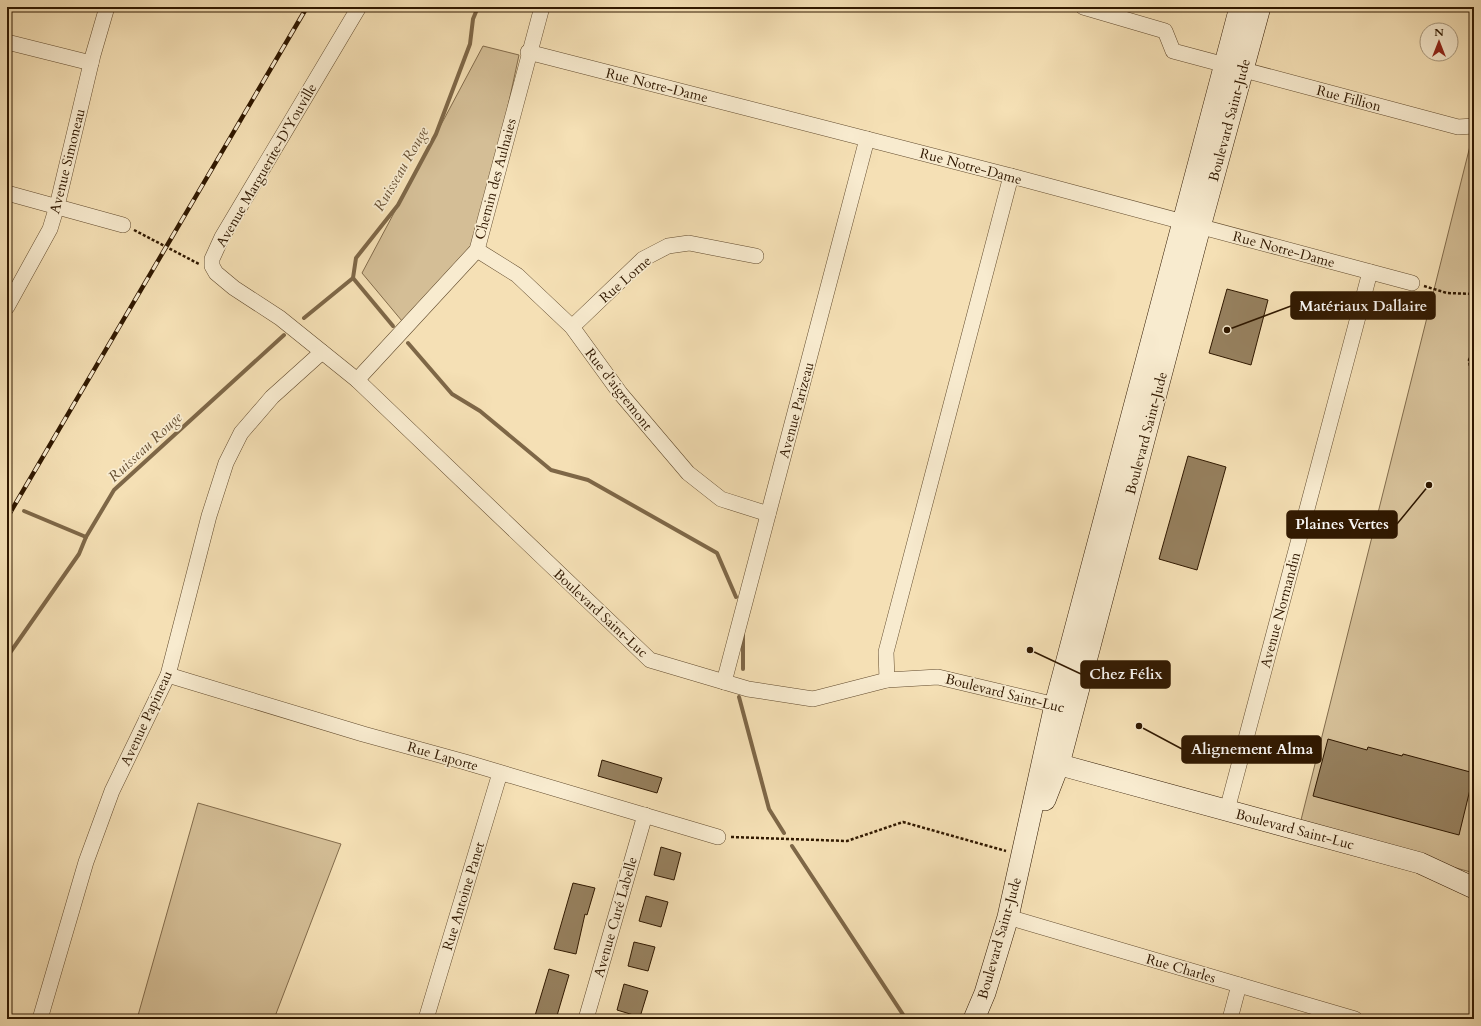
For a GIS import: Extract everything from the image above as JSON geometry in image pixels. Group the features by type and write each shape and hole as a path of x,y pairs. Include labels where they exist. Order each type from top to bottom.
{"street":[{"name":"Avenue Simoneau","path":"7,307 50,229 57,206 91,63 107,7"},
{"name":"Avenue Marguerite-D'Youville","path":"216,273 212,266 212,259 222,237 359,7"},
{"name":"Chemin des Aulnaies","path":"357,380 477,250 528,52 542,7"},
{"name":"Rue Fillion","path":"1083,7 1165,31 1173,52 1458,127 1474,126"},
{"name":"Boulevard Saint-Jude","path":"1234,68 1240,7"},
{"name":"Boulevard Saint-Jude","path":"974,1019 985,993 1008,918 1022,856 1051,762 1064,707 1234,68 1260,7"},
{"path":"7,42 91,63"},
{"name":"Rue Notre-Dame","path":"528,52 1011,176 1412,283"},
{"name":"Avenue Parizeau","path":"724,682 867,139"},
{"path":"887,680 886,652 1011,176"},
{"path":"7,193 123,225"},
{"name":"Rue Lorne","path":"572,327 643,259 668,246 689,243 756,256"},
{"name":"Rue d'aigremont","path":"477,250 517,275 572,327 620,393 688,473 722,499 768,514"},
{"name":"Avenue Normandin","path":"1227,810 1370,272"},
{"path":"216,273 234,288 280,318 322,352"},
{"name":"Boulevard Saint-Luc","path":"322,352 357,380 650,660 748,689 813,699 887,680 938,677 1064,707"},
{"name":"Avenue Papineau","path":"40,1019 86,862 112,791 168,675 209,516 226,464 240,433 272,397 322,352"},
{"name":"Rue Laporte","path":"168,675 718,837"},
{"name":"Boulevard Saint-Luc","path":"1051,762 1420,862 1474,888"},
{"name":"Rue Antoine Panet","path":"426,1019 500,773"},
{"name":"Avenue Curé Labelle","path":"586,1019 645,815"},
{"name":"Rue Charles","path":"1008,918 1355,1019"},
{"path":"1230,1019 1239,985"}],"path":[{"path":"123,225 216,273"},
{"path":"1412,283 1447,292 1474,294"},
{"path":"1474,349 1469,360 1472,380 1474,383"},
{"path":"718,837 847,841 903,822 1022,856"}],"shaded area":[{"path":"483,46 519,55 477,250 407,327 362,273"},
{"path":"1474,144 1474,873 1300,824 1470,146"},
{"path":"198,803 341,844 274,1019 137,1019"}],"building":[{"path":"1227,289 1268,300 1251,365 1209,353"},
{"path":"1188,456 1226,467 1197,570 1159,559"},
{"path":"1328,739 1367,750 1368,747 1402,756 1403,754 1474,773 1459,835 1313,796"},
{"path":"602,760 662,778 657,793 598,776"},
{"path":"661,847 681,853 674,880 654,875"},
{"path":"573,883 595,888 587,915 585,914 576,954 554,949"},
{"path":"646,896 668,902 661,927 639,921"},
{"path":"634,942 655,947 648,971 628,966"},
{"path":"549,969 569,975 556,1019 534,1019"},
{"path":"624,984 648,991 640,1017 617,1010"}],"waterway":[{"name":"Ruisseau Rouge","path":"304,318 353,278 356,258 398,205 436,134 470,44 473,19 478,7"},
{"path":"353,278 393,326"},
{"name":"Ruisseau Rouge","path":"7,657 79,554 86,537 114,490 284,335"},
{"path":"408,343 452,394 480,411 551,470 588,480 717,553 736,597"},
{"path":"24,511 86,537"},
{"path":"743,634 743,669"},
{"path":"739,697 769,809 784,833"},
{"path":"792,846 906,1019"}],"railway":[{"path":"7,518 307,7"}],"place":[{"name":"Matériaux Dallaire","path":"1227,330"},
{"name":"Plaines Vertes","path":"1429,485"},
{"name":"Chez Félix","path":"1030,650"},
{"name":"Alignement Alma","path":"1139,726"}]}
